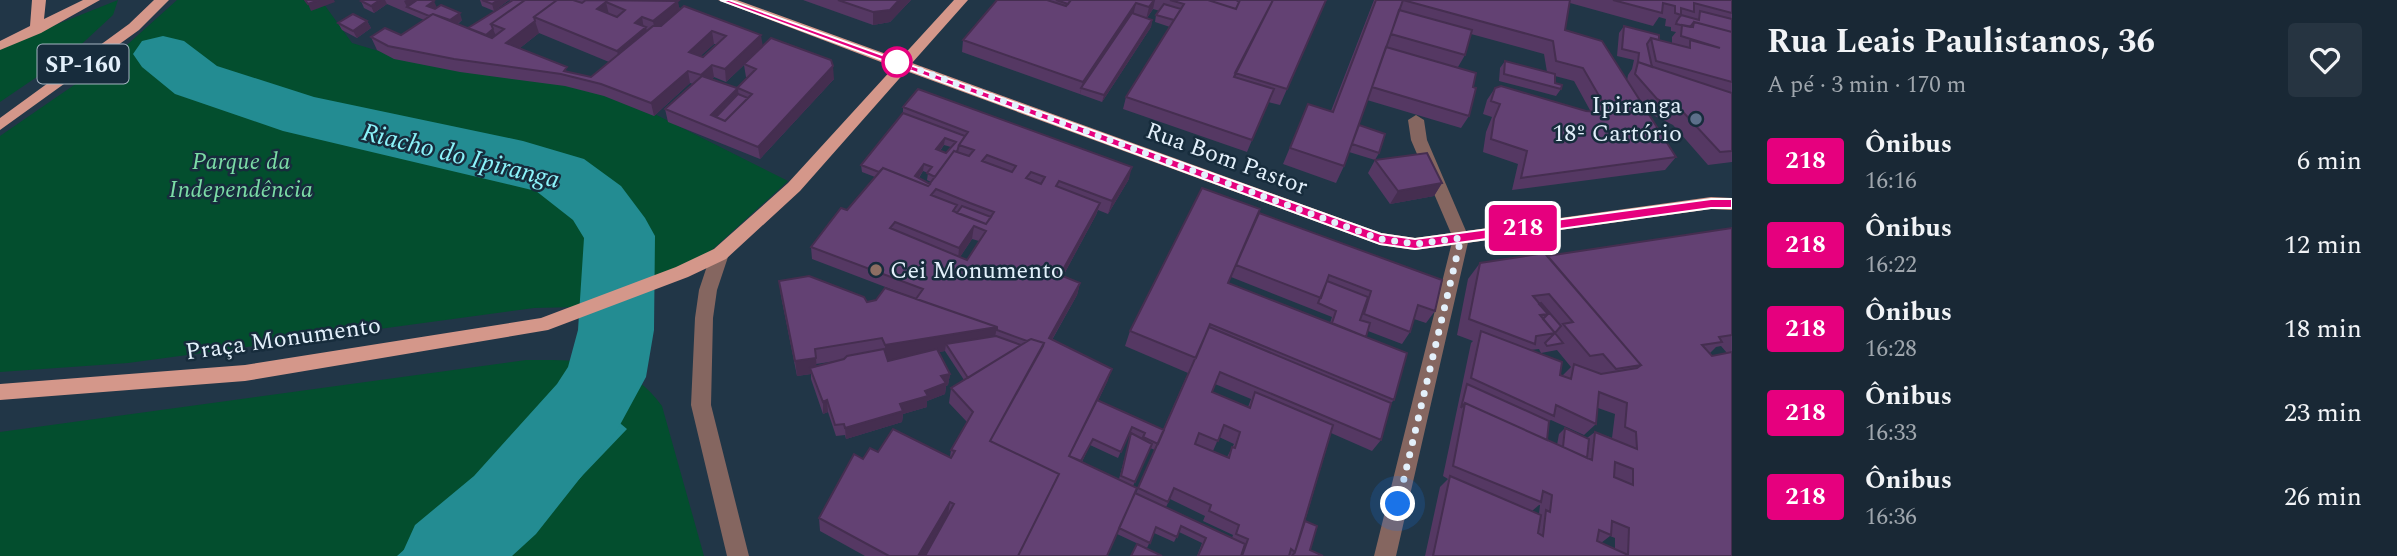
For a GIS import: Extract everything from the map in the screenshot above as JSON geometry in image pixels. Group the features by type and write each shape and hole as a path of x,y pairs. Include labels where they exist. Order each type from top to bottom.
{"main road":[{"name":"SP-160","path":"0,46 36,30 39,0"},
{"path":"36,30 93,0"},
{"name":"SP-160","path":"0,125 134,27 162,0"},
{"name":"Rua Bom Pastor","path":"725,0 1380,239 1415,244 1711,203 1732,204"},
{"name":"Praça Monumento","path":"0,392 245,373 542,325 682,272 720,254 794,187 961,0"}],"street":[{"path":"1385,555 1461,238 1419,140 1416,120"},
{"path":"720,254 708,290 704,318 701,405 738,556"}],"green space":[{"path":"118,0 113,15 72,53 0,102 0,47"},
{"name":"Parque da Independência","path":"177,0 321,0 352,43 425,65 585,79 788,181 700,261 578,307 534,308 128,363 0,372 0,136 109,61"},
{"path":"526,360 565,360 601,365 618,370 648,390 662,406 704,556 0,556 0,432"}],"shaded area":[{"path":"573,384 627,429 517,544 504,556 397,556 484,479"}],"building":[{"path":"380,0 371,6 361,1"},
{"path":"417,0 432,0 434,1 427,6 435,9 441,5 460,13 450,20 433,14 429,16 407,7"},
{"path":"482,0 498,0 492,4"},
{"path":"513,0 525,0 491,24 493,29 486,35 468,28"},
{"path":"525,0 557,0 506,43 567,67 564,71 591,77 653,26 661,26 684,6 761,35 725,69 712,65 701,75 688,71 651,103 601,84 561,74 454,59 388,46 371,37 385,28 401,35 433,14 492,38 504,29 491,24","holes":["712,31 726,36 703,57 689,52"]},
{"path":"557,0 582,3 586,0 678,1 653,21 642,17 635,23 646,27 617,51 534,17","holes":["606,2 625,10 617,17 597,9"]},
{"path":"838,0 899,0 890,10 873,12"},
{"path":"997,0 1047,0 1066,6 1071,0 1154,0 1149,7 1136,3 1083,82 963,40"},
{"path":"1170,0 1208,0 1236,9 1240,0 1273,0 1234,77 1274,89 1252,140 1126,97 1184,4"},
{"path":"1208,0 1236,0 1239,2 1236,9"},
{"path":"1273,0 1326,0 1287,89 1235,73"},
{"path":"1376,0 1403,0 1344,166 1290,148 1308,104 1333,112"},
{"path":"1403,0 1570,0 1565,30 1602,41 1676,157 1521,178 1527,151 1491,139 1500,104 1491,101 1495,88 1501,86 1586,111 1609,113 1583,68 1556,61 1553,41"},
{"path":"1613,0 1732,0 1732,13 1694,3 1694,12 1681,8 1681,15 1675,13 1675,6 1663,3 1662,13"},
{"path":"1164,4 1181,9 1174,20 1156,15"},
{"path":"1399,10 1472,30 1465,55 1391,34"},
{"path":"1700,11 1732,19 1732,32 1694,22 1690,27 1676,24 1681,15 1699,20"},
{"path":"1132,13 1152,20 1104,95 1081,88"},
{"path":"353,14 367,21 353,31 338,23"},
{"path":"1694,22 1732,32 1732,82 1656,61 1651,38 1690,48 1690,40 1720,48 1681,36 1682,25 1693,27"},
{"path":"1624,26 1659,35 1659,40 1651,38 1647,44 1652,67 1638,62 1639,53 1622,49"},
{"path":"771,38 831,60 833,66 758,147 665,109 702,76 737,88 756,69 744,64","holes":["738,88 752,94 725,121 711,115"]},
{"path":"1386,47 1476,73 1473,87 1476,88 1469,116 1372,87"},
{"path":"1505,61 1555,74 1555,83 1562,85 1561,89 1504,74"},
{"path":"1638,62 1732,93 1732,151 1720,152 1684,113 1657,99 1635,74"},
{"path":"918,89 1132,167 1112,201 1059,181 1056,186 1100,203 1060,275 1080,283 1049,338 1112,369 1069,456 1137,488 1107,556 1018,556 1059,474 990,441 1044,343 1031,339 1027,341 997,330 997,327 916,299 923,289 811,247 841,208 847,210 883,168 928,186 954,151 969,156 974,150 959,145 968,132 903,107","holes":["987,155 1016,166 1012,172 982,161","1031,172 1045,177 1041,184 1026,178","936,189 994,212 986,224 953,211 957,205 931,195","895,222 959,248 974,226 986,231 967,260 890,228"]},
{"path":"738,94 748,98 725,121 716,117"},
{"path":"903,113 965,136 957,152 954,151 935,177 927,173 932,167 924,164 915,176 930,184 928,186 883,168 879,172 861,165","holes":["945,138 956,142 946,153 936,149"]},
{"path":"1359,125 1385,134 1379,153 1352,144"},
{"path":"1427,153 1442,183 1398,191 1375,160"},
{"path":"1202,188 1260,209 1228,283 1407,353 1394,400 1210,324 1196,358 1130,331"},
{"path":"962,206 991,217 986,224 957,213"},
{"path":"1259,213 1442,280 1435,311 1418,305 1410,332 1364,314 1371,291 1329,275 1321,298 1236,265"},
{"path":"1732,228 1732,335 1719,337 1722,342 1702,345 1712,356 1732,352 1732,556 1433,556 1450,476 1541,515 1538,533 1543,536 1546,510 1550,512 1552,495 1543,491 1541,502 1453,466 1465,403 1592,460 1595,432 1637,449 1636,432 1625,427 1627,403 1599,392 1596,424 1556,405 1554,416 1471,378 1481,331 1562,362 1560,375 1571,379 1574,364 1601,374 1641,365 1547,256","holes":["1615,462 1633,469 1633,485 1614,477","1612,521 1629,528 1628,555 1597,541 1599,530 1611,535"]},
{"path":"1545,253 1641,365 1616,369 1603,354 1590,356 1563,324 1573,322 1549,294 1533,296 1548,314 1540,315 1555,333 1536,336 1535,344 1469,319 1480,263"},
{"path":"809,276 864,297 867,302 876,300 885,288 997,327 885,345 882,338 815,349 816,358 795,361 779,281"},
{"path":"1327,281 1368,297 1360,320 1370,323 1366,337 1332,323 1336,311 1318,303"},
{"path":"1541,303 1561,326 1555,333 1543,319 1548,314 1539,304"},
{"path":"1209,327 1391,403 1381,440 1220,372 1212,392 1250,408 1255,392 1333,425 1295,552 1291,549 1289,556 1242,556 1248,539 1236,534 1239,525 1209,511 1211,505 1174,488 1168,502 1138,488","holes":["1224,425 1240,432 1229,458 1195,444 1199,433 1218,441"]},
{"path":"1555,333 1563,343 1547,346 1545,343"},
{"path":"996,336 1021,345 968,378 946,344"},
{"path":"1031,339 1044,343 990,441 1059,474 1018,556 925,556 954,504 950,502 918,556 889,556 819,518 854,454 863,459 870,448 878,452 893,429 951,458 955,451 951,450 973,412 951,388"},
{"path":"884,349 888,361 937,349 950,374 941,376 946,383 925,391 928,396 900,404 903,411 845,428 844,424 835,425 827,400 823,402 810,368 847,356"},
{"path":"1467,384 1549,421 1547,440 1465,403 1461,408"},
{"path":"1097,400 1164,430 1158,444 1143,437 1145,433 1132,427 1121,452 1093,439 1081,461 1069,456"},
{"path":"1565,428 1589,439 1587,458 1563,447"},
{"path":"1131,433 1152,444 1135,482 1121,476"},
{"path":"1135,493 1245,544 1241,556 1198,556 1206,538 1181,526 1177,537 1156,527 1150,543 1119,528"},
{"path":"1305,521 1317,526 1310,550 1323,556 1292,556"},
{"path":"1137,544 1162,556 1131,556"}],"waterway":[{"name":"Riacho do Ipiranga","path":"163,54 196,80 305,116 523,164 560,175 597,203 620,236 616,330 606,377 586,409 505,505 447,556"}],"bus line":[{"name":"218","path":"725,0 1380,239 1415,244 1711,203 1732,204"}],"place":[{"name":"Ipiranga 18º Cartório","path":"1696,119"},
{"name":"Cei Monumento","path":"876,270"}],"route":[{"path":"897,62 1380,239 1415,244 1461,238 1398,504"}]}
